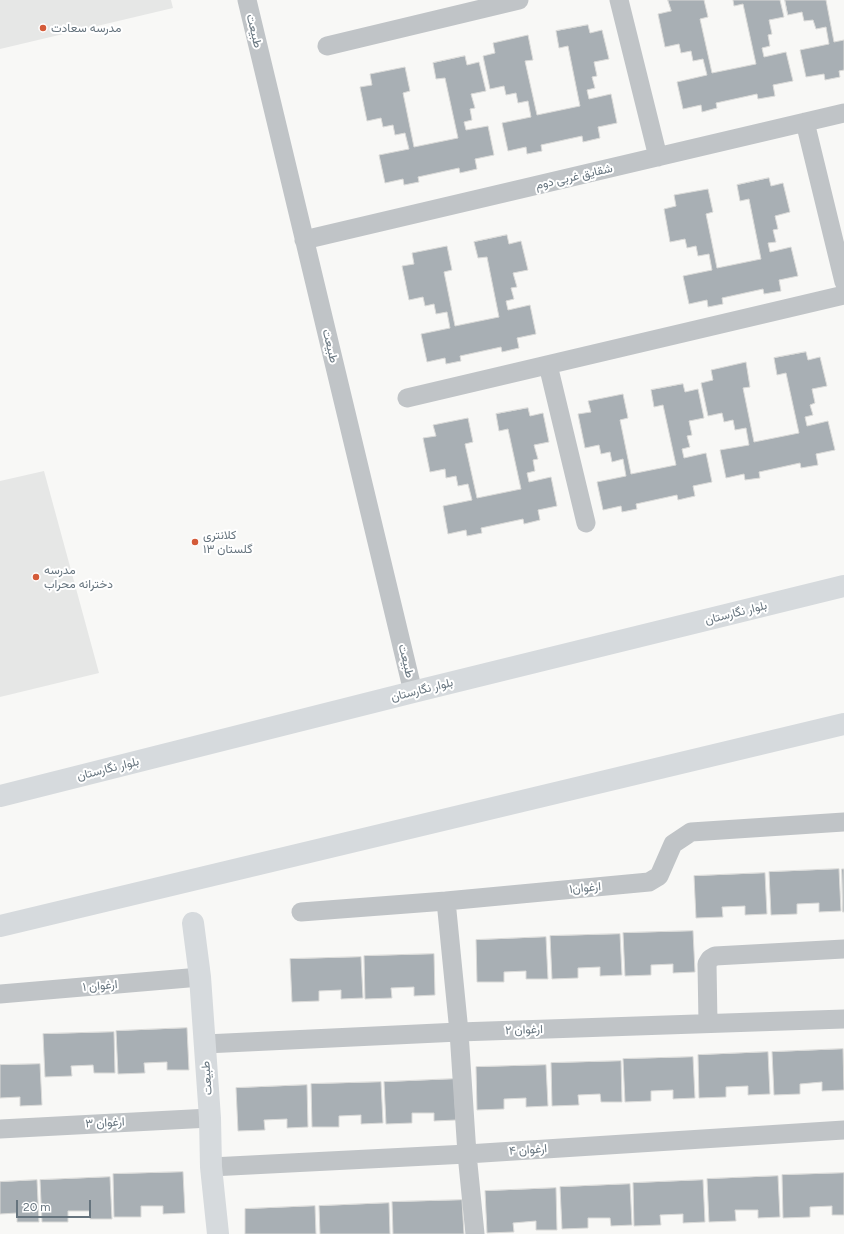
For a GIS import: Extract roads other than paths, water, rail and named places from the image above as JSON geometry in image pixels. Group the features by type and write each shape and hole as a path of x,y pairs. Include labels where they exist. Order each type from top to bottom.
{"main road":[{"name":"بلوار نگارستان","path":"0,796 413,692 844,586"},
{"path":"0,926 844,724"},
{"name":"طبیعت","path":"193,923 200,977 212,1167 218,1234"}],"street":[{"name":"طبیعت","path":"246,0 413,692"},
{"path":"327,46 519,0"},
{"path":"620,0 658,157"},
{"name":"شقایق غربی دوم","path":"304,240 844,113"},
{"path":"805,122 844,282"},
{"path":"408,398 844,295"},
{"path":"548,365 586,523"},
{"name":"ارغوان۱","path":"301,912 648,882 659,876 673,844 691,832 844,822"},
{"path":"446,900 459,1032 467,1154 475,1234"},
{"path":"708,1023 707,964 710,959 715,956 844,949"},
{"name":"ارغوان ۱","path":"0,994 200,977"},
{"name":"ارغوان ۲","path":"205,1044 459,1032 844,1019"},
{"name":"ارغوان ۳","path":"0,1129 210,1118"},
{"name":"ارغوان ۴","path":"212,1167 467,1154 844,1130"}],"place":[{"name":"مدرسه سعادت","path":"43,28"},
{"name":"کلانتری ۱۳ گلستان","path":"195,542"},
{"name":"مدرسه دخترانه محراب","path":"36,577"}]}
